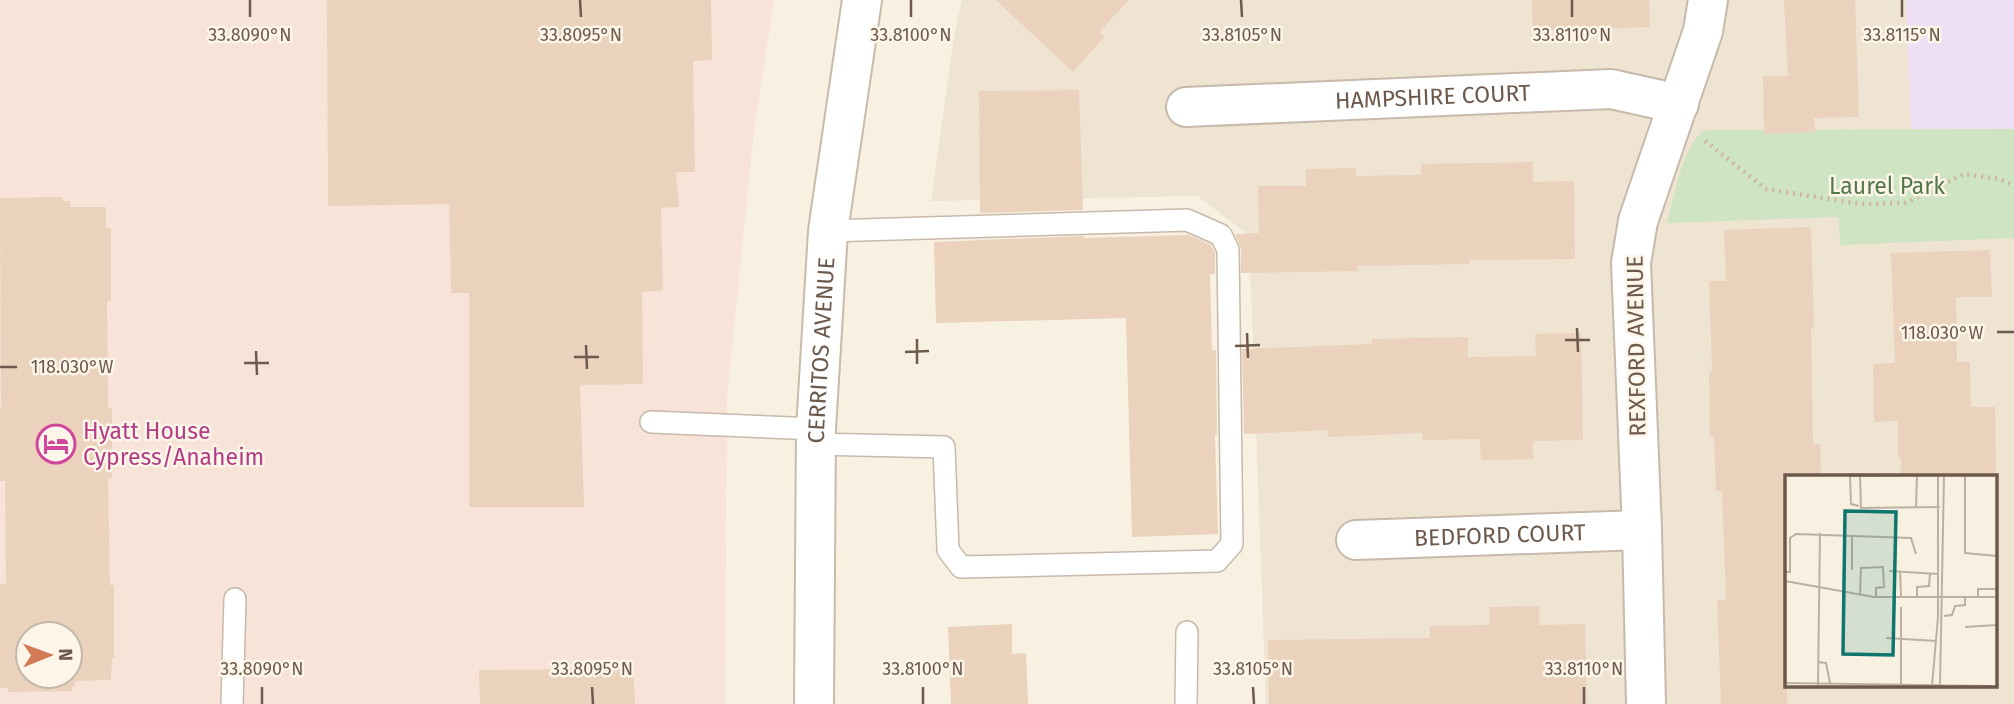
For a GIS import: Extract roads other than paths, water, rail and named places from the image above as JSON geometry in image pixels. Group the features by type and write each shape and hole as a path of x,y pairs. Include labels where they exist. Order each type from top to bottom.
{"street":[{"name":"CERRITOS AVENUE","path":"814,704 816,437 828,232 862,0"},
{"name":"REXFORD AVENUE","path":"1646,704 1631,263 1638,221 1703,32 1708,0"},
{"name":"HAMPSHIRE COURT","path":"1186,107 1611,89 1679,104"},
{"name":"BEDFORD COURT","path":"1356,540 1642,530"}],"lane":[{"path":"651,422 944,447 948,550 961,567 1217,561 1232,544 1228,250 1221,235 1187,220 828,232"},
{"path":"232,704 235,599"},
{"path":"1186,704 1187,632"}],"place":[{"name":"Hyatt House Cypress/Anaheim","path":"56,444"}],"park label":[{"name":"Laurel Park","path":"1887,186"}]}
